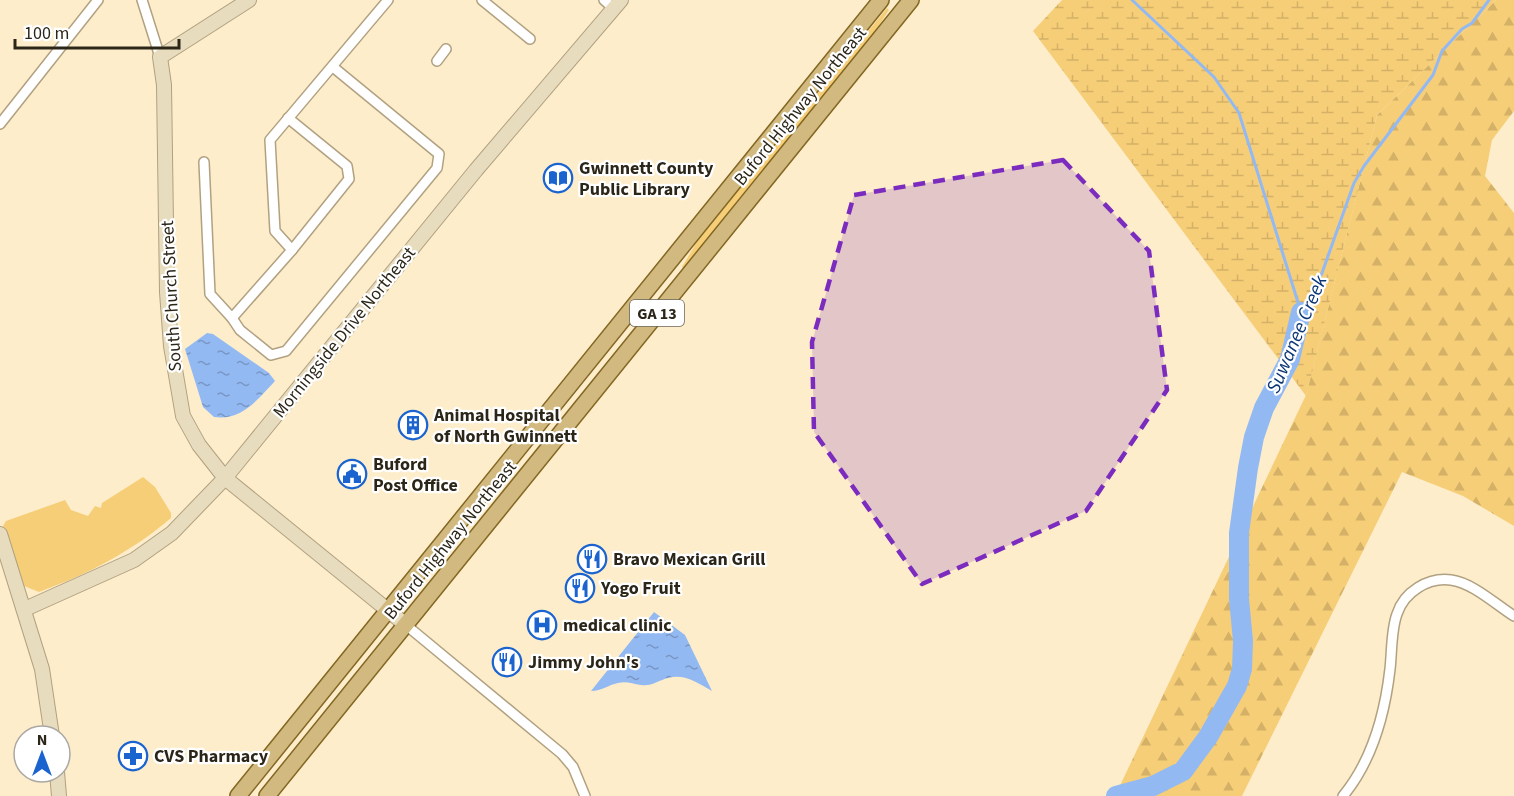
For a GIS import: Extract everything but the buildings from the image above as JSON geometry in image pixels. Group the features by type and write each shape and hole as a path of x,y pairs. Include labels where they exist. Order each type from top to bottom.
{"main road":[{"name":"Buford Highway Northeast","path":"238,796 391,610 881,0"},
{"name":"Buford Highway Northeast","path":"267,796 911,0"}],"street":[{"path":"0,124 98,0"},
{"name":"South Church Street","path":"142,0 160,57 164,85 167,292 176,381 183,416 199,445 225,478 391,610 406,625"},
{"path":"160,57 249,0"},
{"path":"292,250 275,231 270,140 388,0"},
{"path":"482,0 530,39"},
{"name":"Morningside Drive Northeast","path":"25,609 105,576 134,560 172,533 225,478 613,3"},
{"path":"437,61 446,49"},
{"path":"204,162 210,294 240,330 271,355 286,351 436,168 438,154 333,67"},
{"path":"232,318 292,250 349,179 347,166 288,118"},
{"path":"0,534 42,669 50,724"},
{"path":"1343,796 1361,771 1373,741 1388,688 1397,614 1409,595 1424,584 1438,579 1453,580 1471,588 1514,616"},
{"path":"406,625 562,754 573,767 585,796"}],"highlighted area":[{"path":"1063,160 1149,251 1167,390 1086,511 922,584 814,432 812,342 854,195"}],"green space":[{"path":"1062,0 1496,0 1377,115 1306,396 1033,31"},
{"path":"1496,0 1514,0 1514,111 1492,140 1485,176 1514,213 1514,526 1463,496 1402,472 1242,796 1115,796 1306,395 1377,115"},
{"path":"887,8 889,10 870,39 684,269 682,267 698,240"},
{"path":"143,477 155,487 171,513 171,518 125,552 75,578 39,592 24,586 3,526 6,521 65,500 71,510 88,516 95,506 101,508 102,503"}],"water":[{"path":"207,333 213,334 269,373 275,381 248,408 233,416 214,417 203,407 185,349"},
{"path":"654,612 685,635 712,691 691,680 674,677 648,685 621,682 591,691"}],"waterway":[{"path":"1132,0 1214,77 1239,113 1301,312"},
{"name":"Suwanee Creek","path":"1301,312 1322,273 1354,183 1364,166 1433,75 1442,51 1462,29 1472,23 1489,0"},
{"name":"Suwanee Creek","path":"1116,796 1153,786 1183,771 1208,737 1237,686 1242,669 1243,641 1239,599 1239,533 1248,468 1254,437 1264,408 1290,359 1301,312"}],"place":[{"name":"Gwinnett County Public Library","path":"558,178"},
{"name":"Animal Hospital of North Gwinnett","path":"413,425"},
{"name":"Buford Post Office","path":"352,474"},
{"name":"Bravo Mexican Grill","path":"592,559"},
{"name":"Yogo Fruit","path":"580,588"},
{"name":"medical clinic","path":"542,625"},
{"name":"Jimmy John's","path":"507,662"},
{"name":"CVS Pharmacy","path":"133,756"}]}
